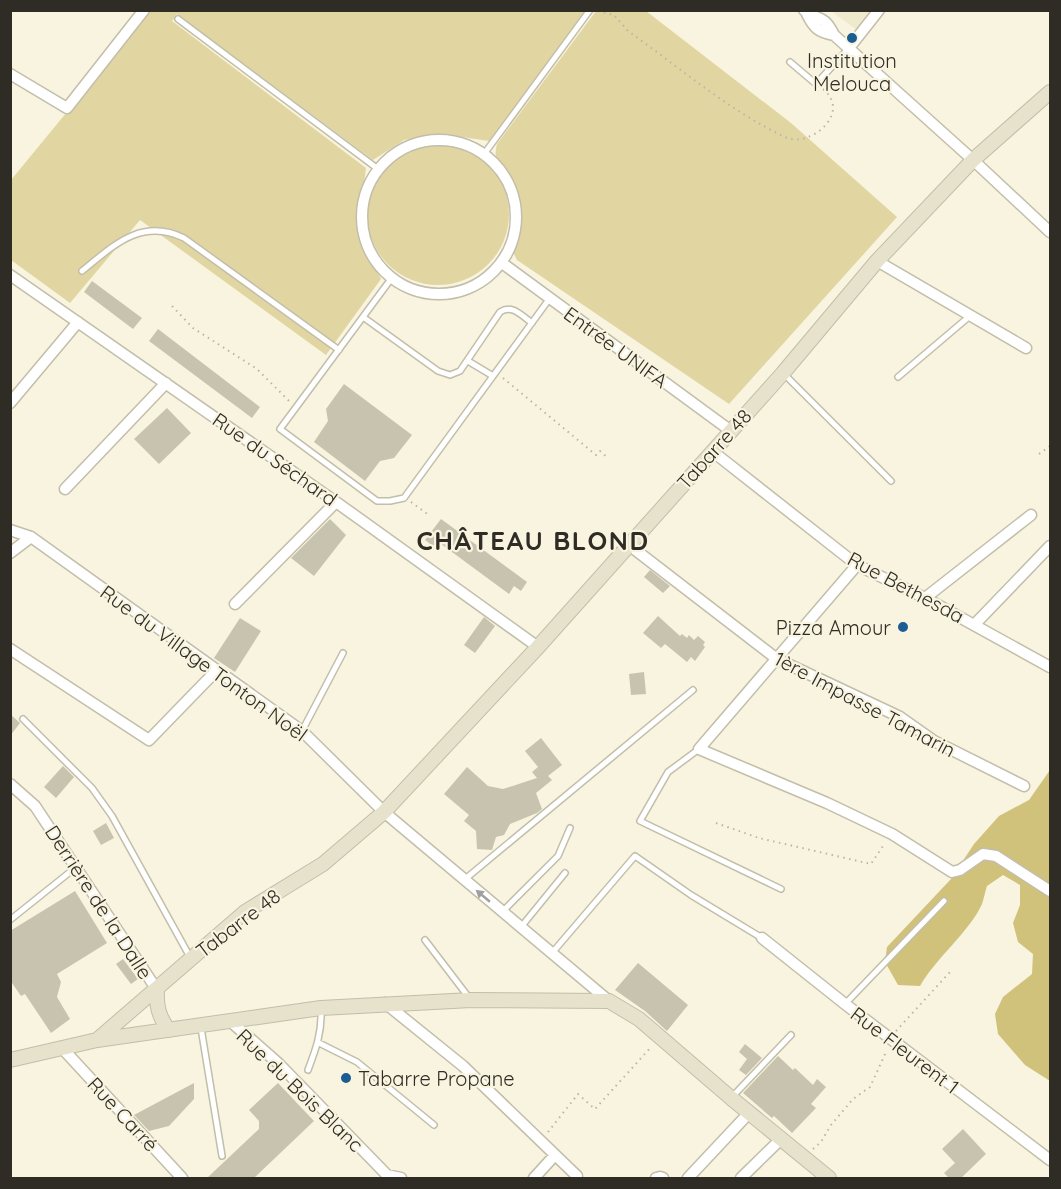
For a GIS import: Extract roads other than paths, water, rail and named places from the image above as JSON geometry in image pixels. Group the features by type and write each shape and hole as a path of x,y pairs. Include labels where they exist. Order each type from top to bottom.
{"street":[{"path":"849,48 879,10"},
{"path":"10,74 67,108 143,11"},
{"path":"805,12 820,17 828,23 834,35 1050,232"},
{"name":"Tabarre 48","path":"98,1040 245,912 323,864 384,812 538,647 783,373 877,261 973,160 1050,92"},
{"path":"452,141 463,143 484,154 502,171 513,193 517,217 513,241 502,263 484,280 462,291 437,295 413,290 391,279 374,261 364,239 361,214 366,190 378,169 396,153 417,143 452,141"},
{"path":"877,261 1026,348"},
{"name":"Entrée UNIFA","path":"502,263 731,431"},
{"name":"Rue du Séchard","path":"10,275 336,502 538,647"},
{"path":"10,403 78,322"},
{"path":"65,489 166,383"},
{"name":"Rue Bethesda","path":"712,452 857,565 975,624 1050,667"},
{"path":"234,604 336,502"},
{"path":"925,598 1031,514"},
{"name":"Rue du Village Tonton Noël","path":"10,530 31,537 302,731 384,812"},
{"path":"10,553 31,537"},
{"name":"1ère Impasse Tamarin","path":"629,545 777,659 900,717 934,741 1024,786"},
{"path":"975,624 1050,546"},
{"path":"857,565 699,749 827,803 892,834 952,872 960,870 983,854 996,856 1050,891"},
{"path":"10,649 149,740 216,671"},
{"name":"Derrière de la Dalle","path":"10,784 35,806 157,990 156,1002 159,1014 170,1030"},
{"path":"384,812 609,1001 639,1019 829,1179"},
{"name":"Rue Fleurent 1","path":"762,938 1050,1160"},
{"path":"10,1060 98,1040 321,1008 471,1000 609,1001"},
{"path":"385,1003 463,1066 577,1176"},
{"name":"Rue du Bois Blanc","path":"229,1020 279,1064 387,1175 401,1179"},
{"name":"Rue Carré","path":"63,1048 182,1179"},
{"path":"688,1179 749,1113"},
{"path":"741,1179 781,1138"},
{"path":"534,1179 555,1155"},
{"path":"656,1179 660,1177 663,1179"}],"lane":[{"path":"484,154 590,10"},
{"path":"177,19 378,169"},
{"path":"790,62 816,84 849,48"},
{"path":"82,271 128,236 139,232 174,233 339,350"},
{"path":"391,279 280,429 377,501 404,498 550,298"},
{"path":"363,317 444,374 456,374 468,361 504,309 513,309 532,323"},
{"path":"898,377 971,315"},
{"path":"468,361 495,374"},
{"path":"783,373 891,481"},
{"path":"302,731 343,653"},
{"path":"464,880 693,690"},
{"path":"23,719 92,788 112,816 191,958"},
{"path":"699,749 668,772 640,821 781,889"},
{"path":"502,912 558,856 570,828"},
{"path":"552,953 635,856 691,895 762,938"},
{"path":"10,920 75,868"},
{"path":"521,927 566,873"},
{"path":"845,1004 944,901"},
{"path":"425,940 471,1000"},
{"path":"308,1070 319,1043 322,1023 321,1008"},
{"path":"200,1025 222,1156"},
{"path":"731,1098 791,1035"},
{"path":"319,1043 357,1062 434,1125"}],"place":[{"name":"Institution Melouca","path":"852,38"},
{"name":"Pizza Amour","path":"903,627"},
{"name":"Tabarre Propane","path":"346,1078"}],"district":[{"name":"CHÂTEAU BLOND","path":"533,540"}]}
